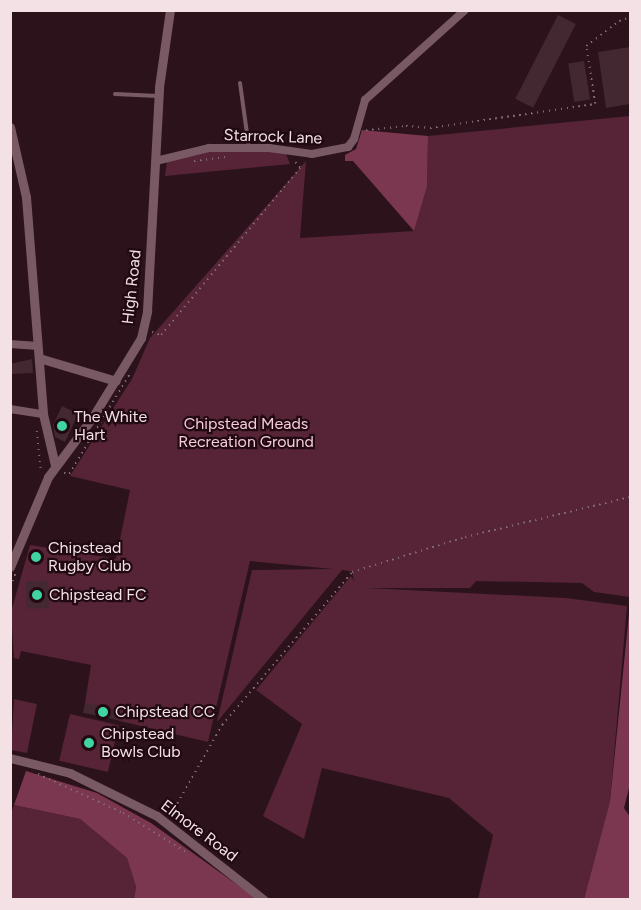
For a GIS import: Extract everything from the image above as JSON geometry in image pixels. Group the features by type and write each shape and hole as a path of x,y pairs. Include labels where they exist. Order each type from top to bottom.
{"street":[{"name":"High Road","path":"10,567 48,477 58,469 116,381 145,325 159,96 170,10"},
{"name":"Starrock Lane","path":"156,161 192,151 249,148 319,154 337,151 352,144 365,100 465,10"},
{"path":"10,127 26,197 39,358 39,414 58,469"},
{"path":"10,345 38,346"},
{"path":"39,358 116,381"},
{"path":"10,409 39,414"},
{"name":"Elmore Road","path":"10,758 38,764 99,786 165,822 264,900"}],"lane":[{"path":"240,84 249,148"},
{"path":"115,94 159,96"}],"path":[{"path":"356,131 406,126 430,129 595,104 586,46 619,21 630,17"},
{"path":"150,328 161,335 300,168 291,157 291,152"},
{"path":"186,161 239,154"},
{"path":"58,469 69,474 131,373"},
{"path":"39,414 41,474 48,477"},
{"path":"165,822 183,797 202,754 222,725 348,575 465,537 630,497"},
{"path":"38,764 38,776 123,813 196,857"}],"green space":[{"name":"Chipstead Meads Recreation Ground","path":"630,116 630,597 594,592 582,583 476,581 470,588 368,588 566,598 627,606 610,801 584,899 478,899 493,835 449,798 322,768 304,839 263,816 302,724 256,690 351,576 354,581 352,572 342,570 217,722 252,570 333,569 250,561 208,742 120,721 85,703 91,665 21,651 19,659 14,658 11,612 30,545 116,559 130,490 70,476 132,379 150,338 306,161 300,238 414,231 427,187 428,136"},
{"path":"210,151 270,151 286,154 290,164 165,176 167,161"},
{"path":"14,699 37,704 27,753 11,750"},
{"name":"Chipstead Bowls Club","path":"70,714 119,725 108,772 59,761"},
{"path":"14,805 80,819 127,858 136,887 134,899 11,899 10,816"}],"shaded area":[{"path":"362,130 428,136 427,187 414,231 353,161 345,161 345,155 356,149"},
{"path":"630,604 630,784 624,808 630,817 630,899 584,899 610,801"},
{"path":"26,771 97,793 151,823 257,899 134,899 136,887 127,858 80,819 14,805"}],"building":[{"path":"558,15 576,24 533,108 515,99"},
{"path":"630,47 630,104 606,108 598,52"},
{"path":"584,61 590,100 574,102 568,64"},
{"path":"32,359 33,373 10,374 10,364"},
{"name":"The White Hart","path":"62,406 78,414 65,442 55,437 53,425"},
{"name":"Chipstead FC","path":"48,581 49,608 27,609 26,582"},
{"name":"Chipstead CC","path":"85,703 122,711 120,721 83,713"}],"place":[{"name":"The White Hart","path":"62,426"},
{"name":"Chipstead Rugby Club","path":"36,557"},
{"name":"Chipstead FC","path":"37,595"},
{"name":"Chipstead CC","path":"103,712"},
{"name":"Chipstead Bowls Club","path":"89,743"}]}
